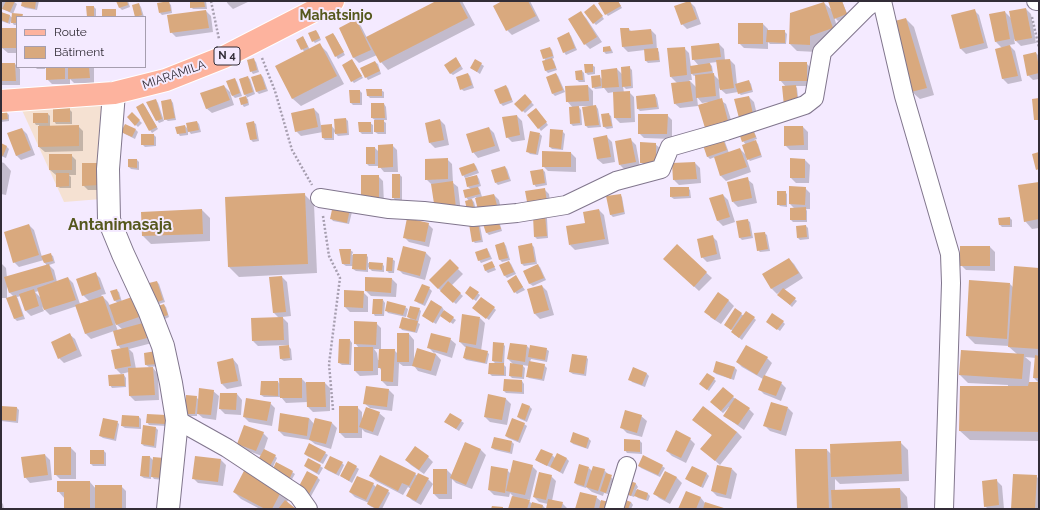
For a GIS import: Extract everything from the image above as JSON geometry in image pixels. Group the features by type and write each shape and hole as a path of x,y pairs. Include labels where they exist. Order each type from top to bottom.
{"main road":[{"name":"MIARAMILA","path":"1,101 114,93 166,80 224,57 334,1"}],"street":[{"path":"320,198 389,209 424,211 473,217 516,213 566,205 616,181 662,169 670,147 726,131 805,105 814,98 822,52 866,7 875,1"},
{"path":"882,1 904,96 950,254 951,283 944,509"},
{"path":"114,93 108,169 109,220 149,310 163,346 172,383 177,420 168,509"},
{"path":"177,420 227,448 298,495 308,509"},
{"path":"614,509 627,466"}],"path":[{"path":"211,1 224,57"},
{"path":"1037,1 1032,16 1039,48"},
{"path":"255,41 275,91 292,150 320,198 329,256 340,278 329,364 333,410"}],"shaded area":[{"name":"Antanimasaja","path":"101,102 101,199 64,202 21,108"}],"building":[{"path":"6,1 15,1 10,12 2,9"},
{"path":"22,1 36,1 35,9 21,6"},
{"path":"116,1 127,1 128,5 119,8"},
{"path":"169,1 171,11 159,13 157,3"},
{"path":"190,1 204,1 205,7 190,8"},
{"path":"436,1 459,1 468,18 380,63 366,37"},
{"path":"502,1 528,1 536,16 506,31 493,6"},
{"path":"602,1 618,1 621,6 605,15 598,3"},
{"path":"690,1 697,19 681,25 674,6"},
{"path":"828,1 842,1 847,14 834,19"},
{"path":"824,2 833,28 810,36 810,45 789,44 790,13"},
{"path":"139,3 142,15 135,16 132,5"},
{"path":"594,4 603,16 593,24 584,12"},
{"path":"86,6 94,6 94,16 87,16"},
{"path":"1026,8 1032,38 1015,41 1009,11"},
{"path":"102,9 116,9 116,16 102,16"},
{"path":"975,9 984,43 960,49 951,15"},
{"path":"206,10 209,28 170,33 167,15"},
{"path":"581,11 597,37 584,45 568,19"},
{"path":"1005,11 1010,39 995,42 989,14"},
{"path":"1,12 10,15 8,23 1,20"},
{"path":"12,13 23,14 22,16 16,16 16,23 11,23"},
{"path":"906,18 927,88 911,92 891,22"},
{"path":"356,19 371,50 353,58 339,28"},
{"path":"738,23 763,23 763,44 738,44"},
{"path":"1,28 16,28 16,48 1,48"},
{"path":"620,28 629,28 629,31 651,29 653,44 622,47"},
{"path":"316,30 320,38 312,42 308,33"},
{"path":"767,30 785,30 785,43 766,42"},
{"path":"569,32 575,48 563,53 557,38"},
{"path":"333,33 344,52 335,57 325,37"},
{"path":"303,36 308,47 301,50 296,40"},
{"path":"320,43 337,76 292,99 275,66"},
{"path":"719,43 721,57 692,60 691,46"},
{"path":"1010,45 1018,76 1002,79 995,49"},
{"path":"610,46 611,51 603,52 603,47"},
{"path":"550,47 553,56 543,59 540,50"},
{"path":"685,47 687,75 670,77 667,48"},
{"path":"658,48 659,60 645,61 644,49"},
{"path":"1036,52 1039,73 1027,76 1023,55"},
{"path":"456,57 461,66 450,74 444,65"},
{"path":"254,58 257,70 250,72 247,60"},
{"path":"552,58 556,68 545,71 542,61"},
{"path":"352,59 362,76 351,82 342,65"},
{"path":"475,59 482,63 477,72 470,68"},
{"path":"730,59 734,88 720,90 716,60"},
{"path":"375,61 380,71 365,78 360,68"},
{"path":"779,62 807,62 807,81 779,81"},
{"path":"1,63 15,63 16,81 1,81"},
{"path":"710,63 712,71 691,74 690,66"},
{"path":"584,64 593,64 593,72 585,73"},
{"path":"630,66 631,86 622,87 621,67"},
{"path":"46,68 65,68 65,79 46,80"},
{"path":"68,68 89,68 90,78 68,79"},
{"path":"617,68 619,87 602,88 601,70"},
{"path":"582,70 583,80 576,80 575,71"},
{"path":"468,73 472,85 460,90 456,77"},
{"path":"556,73 563,90 552,94 546,77"},
{"path":"714,73 716,96 696,98 695,75"},
{"path":"261,74 266,89 256,92 251,77"},
{"path":"600,75 601,86 592,88 591,76"},
{"path":"248,76 253,92 244,95 239,79"},
{"path":"235,78 240,93 232,96 226,81"},
{"path":"749,80 752,90 738,94 735,84"},
{"path":"690,81 693,101 674,104 671,83"},
{"path":"224,85 230,100 206,109 200,93"},
{"path":"506,85 512,100 500,104 494,90"},
{"path":"588,85 589,101 566,102 565,86"},
{"path":"796,85 798,104 784,106 782,86"},
{"path":"366,89 382,89 382,96 367,96"},
{"path":"349,90 360,90 360,103 350,103"},
{"path":"630,91 631,118 614,118 613,92"},
{"path":"525,94 532,102 522,112 514,104"},
{"path":"655,94 657,107 637,109 636,96"},
{"path":"246,96 248,103 241,105 239,98"},
{"path":"749,96 753,114 739,118 734,99"},
{"path":"722,98 728,121 705,128 698,105"},
{"path":"1039,98 1039,120 1034,120 1032,99"},
{"path":"156,99 162,119 156,121 146,102"},
{"path":"171,99 175,118 164,120 161,101"},
{"path":"143,103 157,127 149,131 136,107"},
{"path":"371,103 384,103 385,118 371,118"},
{"path":"596,105 599,125 585,126 582,107"},
{"path":"579,106 580,123 570,124 569,107"},
{"path":"53,108 70,108 70,122 53,122"},
{"path":"314,108 318,127 295,132 291,113"},
{"path":"536,108 547,122 538,129 527,115"},
{"path":"1,112 7,112 8,119 1,120"},
{"path":"132,112 140,120 135,126 127,117"},
{"path":"33,113 48,113 48,123 33,123"},
{"path":"609,113 612,126 603,127 601,114"},
{"path":"638,114 668,114 667,134 638,134"},
{"path":"517,115 520,135 506,138 502,117"},
{"path":"346,118 347,133 335,134 334,119"},
{"path":"440,119 444,140 429,143 425,123"},
{"path":"374,120 384,120 384,132 374,132"},
{"path":"197,121 199,130 188,132 186,123"},
{"path":"254,121 257,139 250,140 246,123"},
{"path":"358,122 371,122 371,132 359,132"},
{"path":"125,124 136,129 132,137 121,132"},
{"path":"332,124 332,138 322,138 321,125"},
{"path":"79,125 79,146 38,147 38,126"},
{"path":"185,125 186,133 177,134 175,127"},
{"path":"784,126 803,126 804,145 784,146"},
{"path":"489,127 495,146 472,153 466,134"},
{"path":"22,128 31,150 16,156 7,133"},
{"path":"752,128 756,137 742,142 739,133"},
{"path":"550,129 563,130 561,149 549,147"},
{"path":"530,131 540,133 536,154 526,152"},
{"path":"141,134 154,134 154,145 141,145"},
{"path":"607,135 611,157 597,159 593,138"},
{"path":"631,138 636,162 619,165 615,141"},
{"path":"723,139 727,150 707,157 703,145"},
{"path":"756,140 761,155 747,160 742,145"},
{"path":"640,142 656,143 656,163 640,163"},
{"path":"1,143 7,146 3,156 1,155"},
{"path":"393,144 393,167 378,168 378,145"},
{"path":"366,147 375,147 375,164 366,164"},
{"path":"740,148 747,167 720,176 714,157"},
{"path":"542,151 571,152 571,167 542,167"},
{"path":"1039,152 1039,169 1036,170 1032,154"},
{"path":"49,154 72,154 72,170 49,170"},
{"path":"448,158 448,179 425,180 425,159"},
{"path":"790,158 805,159 805,178 790,178"},
{"path":"128,159 137,159 137,168 128,167"},
{"path":"695,162 697,179 673,180 672,163"},
{"path":"82,163 99,163 99,185 82,186"},
{"path":"474,163 477,170 462,176 459,168"},
{"path":"505,166 509,179 495,183 491,170"},
{"path":"543,169 545,183 533,185 530,171"},
{"path":"56,173 69,173 69,186 56,187"},
{"path":"392,174 400,174 400,198 392,198"},
{"path":"361,175 379,175 379,199 361,199"},
{"path":"477,175 479,184 467,187 465,178"},
{"path":"748,177 752,198 732,202 727,182"},
{"path":"453,181 456,208 435,210 431,184"},
{"path":"1039,182 1039,219 1024,222 1018,185"},
{"path":"789,186 806,187 805,205 789,204"},
{"path":"478,187 480,194 465,198 463,190"},
{"path":"670,187 689,187 689,196 670,197"},
{"path":"545,188 547,203 528,207 525,191"},
{"path":"777,191 786,191 786,205 777,205"},
{"path":"305,193 308,264 228,267 225,197"},
{"path":"494,194 498,209 479,214 475,198"},
{"path":"621,194 624,212 610,215 606,196"},
{"path":"723,194 730,217 717,221 709,198"},
{"path":"472,199 475,212 468,214 465,201"},
{"path":"333,205 350,209 347,223 330,219"},
{"path":"806,207 806,220 790,220 790,208"},
{"path":"202,209 203,234 142,236 141,212"},
{"path":"599,209 605,239 569,245 566,226 585,223 583,212"},
{"path":"545,215 547,236 534,237 533,216"},
{"path":"1010,217 1010,225 999,225 998,218"},
{"path":"407,218 429,223 425,242 403,238"},
{"path":"497,218 501,229 486,233 482,221"},
{"path":"748,219 751,236 739,238 736,221"},
{"path":"478,222 481,240 472,242 469,224"},
{"path":"29,224 39,255 13,263 4,232"},
{"path":"806,225 807,237 797,238 796,226"},
{"path":"765,232 768,249 757,251 754,233"},
{"path":"713,235 717,254 701,258 697,239"},
{"path":"504,242 508,258 499,260 495,245"},
{"path":"532,243 535,262 521,264 518,246"},
{"path":"677,244 707,272 694,287 663,259"},
{"path":"403,246 426,252 420,276 397,270"},
{"path":"960,246 990,246 990,266 960,266"},
{"path":"487,248 490,257 478,261 475,252"},
{"path":"339,249 351,249 350,264 342,264"},
{"path":"51,253 53,261 44,263 41,256"},
{"path":"353,254 367,254 366,270 352,269"},
{"path":"387,257 393,258 392,271 386,271"},
{"path":"789,258 799,273 771,289 762,274"},
{"path":"450,259 459,268 438,289 429,280"},
{"path":"492,261 495,267 485,271 483,265"},
{"path":"509,261 514,272 504,276 499,265"},
{"path":"369,262 383,263 382,270 369,269"},
{"path":"49,264 54,280 9,293 4,277"},
{"path":"538,264 544,278 529,284 523,271"},
{"path":"1014,266 1039,268 1039,349 1008,347"},
{"path":"96,272 101,289 82,296 76,279"},
{"path":"516,275 523,287 514,293 507,281"},
{"path":"282,276 286,312 273,313 269,277"},
{"path":"68,277 76,300 44,310 37,288"},
{"path":"365,277 392,278 391,293 365,291"},
{"path":"969,280 1010,283 1007,339 966,336"},
{"path":"157,281 163,300 155,303 149,283"},
{"path":"448,281 461,293 453,303 440,291"},
{"path":"422,284 430,287 423,304 414,301"},
{"path":"542,285 549,310 534,314 527,289"},
{"path":"470,286 479,292 473,300 465,293"},
{"path":"783,288 796,298 790,305 777,295"},
{"path":"34,289 39,306 25,311 19,294"},
{"path":"117,289 120,299 114,301 110,291"},
{"path":"344,290 364,291 363,308 344,307"},
{"path":"718,292 729,300 715,320 704,312"},
{"path":"16,295 23,316 14,319 6,298"},
{"path":"103,296 113,325 85,334 75,305"},
{"path":"132,297 139,317 116,325 109,305"},
{"path":"481,297 495,307 486,319 472,308"},
{"path":"373,299 383,299 382,314 372,314"},
{"path":"431,300 442,307 433,323 422,316"},
{"path":"387,301 406,306 403,315 385,311"},
{"path":"164,304 168,315 162,317 158,306"},
{"path":"410,306 420,308 416,320 407,317"},
{"path":"735,308 742,313 731,330 724,325"},
{"path":"444,310 454,317 450,323 440,316"},
{"path":"746,311 755,317 739,338 731,332"},
{"path":"772,313 784,321 777,330 766,322"},
{"path":"462,314 480,317 476,345 459,342"},
{"path":"283,317 284,340 252,341 251,318"},
{"path":"402,317 418,321 415,332 399,328"},
{"path":"354,321 377,322 376,345 354,344"},
{"path":"143,323 147,338 117,346 113,331"},
{"path":"70,333 77,350 58,359 51,342"},
{"path":"397,333 409,333 409,362 397,362"},
{"path":"431,333 451,338 447,353 427,348"},
{"path":"339,339 350,339 349,364 338,363"},
{"path":"493,342 504,343 502,362 492,361"},
{"path":"510,343 527,345 525,362 507,359"},
{"path":"289,345 290,358 280,359 279,346"},
{"path":"530,345 547,348 545,360 528,357"},
{"path":"746,345 768,357 757,375 736,362"},
{"path":"466,346 488,351 485,363 463,358"},
{"path":"128,347 131,366 115,369 111,350"},
{"path":"354,347 373,347 373,371 354,371"},
{"path":"417,348 436,354 431,371 412,366"},
{"path":"379,349 395,349 393,382 381,381 381,368 378,368"},
{"path":"961,350 1024,354 1022,379 959,375"},
{"path":"156,351 158,364 145,365 144,353"},
{"path":"572,354 587,356 584,374 569,372"},
{"path":"1035,355 1039,356 1039,378 1033,378"},
{"path":"233,358 238,381 221,384 217,362"},
{"path":"529,361 545,364 542,379 526,377"},
{"path":"716,361 735,367 731,379 713,372"},
{"path":"489,363 504,363 504,375 488,374"},
{"path":"510,363 523,365 522,377 509,376"},
{"path":"153,367 155,395 129,396 128,368"},
{"path":"633,367 647,373 642,385 628,380"},
{"path":"707,373 715,378 707,390 699,384"},
{"path":"124,374 125,386 109,386 108,375"},
{"path":"764,375 782,382 776,396 758,390"},
{"path":"279,378 302,378 302,398 280,398"},
{"path":"504,379 522,380 522,392 503,391"},
{"path":"261,381 278,381 278,396 260,395"},
{"path":"306,382 325,382 326,407 307,407"},
{"path":"1029,382 1039,382 1039,432 959,431 960,386 1028,386"},
{"path":"366,386 389,389 387,407 363,404"},
{"path":"723,387 734,396 721,411 710,402"},
{"path":"199,388 214,390 211,415 197,414"},
{"path":"220,393 237,393 236,410 219,409"},
{"path":"488,394 506,398 502,420 484,417"},
{"path":"186,395 197,396 195,414 185,414"},
{"path":"246,398 271,402 267,421 243,417"},
{"path":"735,398 750,408 738,425 723,416"},
{"path":"771,402 788,407 781,431 763,426"},
{"path":"522,403 530,406 525,420 517,417"},
{"path":"1,406 17,407 16,421 1,420"},
{"path":"339,406 358,406 358,433 339,433"},
{"path":"703,406 737,432 715,461 700,449 712,435 692,420"},
{"path":"366,407 380,412 373,432 359,427"},
{"path":"625,410 642,415 637,433 620,428"},
{"path":"280,413 309,418 307,436 278,431"},
{"path":"450,413 462,420 456,429 444,422"},
{"path":"147,414 166,415 165,424 146,423"},
{"path":"122,415 139,416 139,427 121,426"},
{"path":"103,418 118,421 114,439 99,436"},
{"path":"315,418 332,422 326,444 309,440"},
{"path":"512,418 525,423 518,441 505,436"},
{"path":"143,425 156,427 154,446 141,444"},
{"path":"244,425 264,432 256,451 237,444"},
{"path":"676,430 691,438 681,458 666,451"},
{"path":"573,432 589,438 586,448 570,442"},
{"path":"494,437 512,441 510,452 491,448"},
{"path":"624,439 640,440 640,452 624,451"},
{"path":"901,441 902,474 831,477 830,444"},
{"path":"465,442 481,449 466,485 450,478"},
{"path":"309,443 326,452 320,462 304,454"},
{"path":"415,446 429,456 419,470 405,460"},
{"path":"54,447 71,447 71,475 54,475"},
{"path":"264,449 276,455 270,466 258,460"},
{"path":"541,449 553,454 547,466 535,460"},
{"path":"795,449 827,449 829,509 797,509"},
{"path":"90,450 104,450 104,464 90,464"},
{"path":"557,453 567,458 560,472 550,467"},
{"path":"45,454 48,475 24,478 21,457"},
{"path":"380,455 416,473 409,486 402,483 398,491 369,476"},
{"path":"643,455 663,465 658,475 638,466"},
{"path":"142,456 150,456 149,477 140,476"},
{"path":"195,456 221,459 218,482 192,479"},
{"path":"330,456 343,462 336,474 324,468"},
{"path":"153,457 164,458 162,478 151,477"},
{"path":"308,458 321,465 317,473 304,466"},
{"path":"513,460 533,465 525,495 506,491"},
{"path":"348,461 357,466 349,481 340,476"},
{"path":"276,462 293,471 289,480 272,471"},
{"path":"579,464 589,467 584,486 574,483"},
{"path":"717,465 732,468 726,495 711,491"},
{"path":"491,466 508,469 505,493 488,490"},
{"path":"593,466 605,469 598,491 586,487"},
{"path":"692,466 707,473 701,487 685,479"},
{"path":"246,467 284,486 272,509 265,509 233,492"},
{"path":"433,469 447,469 447,494 433,494"},
{"path":"307,471 318,477 308,496 297,490"},
{"path":"665,471 677,477 665,500 653,494"},
{"path":"539,472 552,475 546,500 533,497"},
{"path":"418,473 429,478 416,501 406,496"},
{"path":"606,473 612,475 606,493 600,491"},
{"path":"1013,474 1037,475 1035,509 1011,509"},
{"path":"357,476 374,483 366,500 349,492"},
{"path":"997,479 999,505 984,507 982,481"},
{"path":"627,480 636,483 631,496 622,492"},
{"path":"57,481 90,481 90,509 64,509 64,492 57,492"},
{"path":"377,484 389,490 378,509 367,504"},
{"path":"95,485 122,485 122,509 95,509"},
{"path":"900,488 901,509 832,509 831,490"},
{"path":"637,489 648,493 646,500 634,496"},
{"path":"686,491 701,497 696,509 678,509"},
{"path":"580,492 597,496 594,509 575,509"},
{"path":"512,496 530,500 527,509 508,509"},
{"path":"548,499 563,502 561,509 546,509"},
{"path":"623,499 631,502 628,509 619,509"},
{"path":"285,500 296,509 278,509"},
{"path":"601,500 609,502 608,509 599,509"},
{"path":"532,502 543,505 542,509 530,509"},
{"path":"705,502 727,509 703,509"},
{"path":"492,506 503,507 503,509 491,509"}],"district":[{"name":"Mahatsinjo","path":"336,16"},
{"name":"Antanimasaja","path":"120,225"}]}
